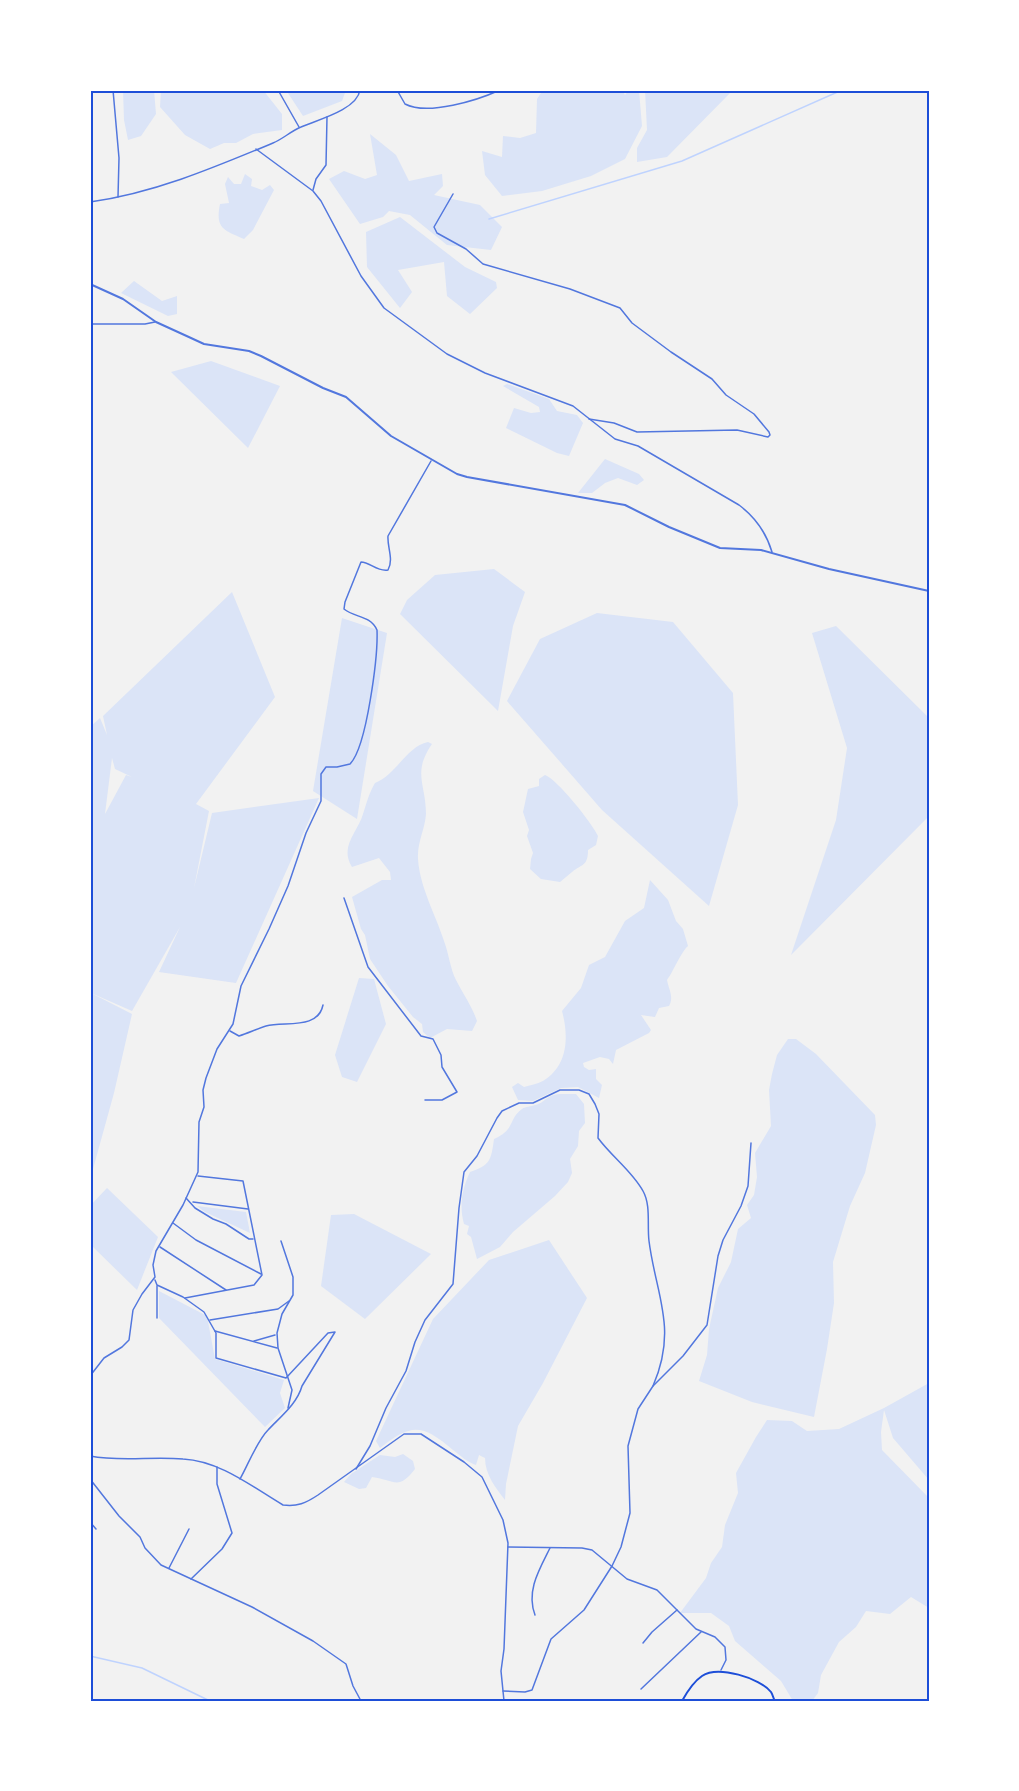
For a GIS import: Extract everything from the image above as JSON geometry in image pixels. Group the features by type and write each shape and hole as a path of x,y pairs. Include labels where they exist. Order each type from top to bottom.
{"main road":[{"path":"681,1701 702,1676 709,1672 721,1671 745,1676 770,1691 775,1701"}],"street":[{"path":"114,90 119,158 118,198"},
{"path":"278,90 300,128"},
{"path":"90,202 118,198 189,177 275,142 355,102 360,90"},
{"path":"397,90 405,104 417,107 458,105 500,90"},
{"path":"313,191 316,179 326,165 327,116"},
{"path":"256,149 313,191 321,201 361,276 384,308 447,354 485,374 573,406 615,439 638,446 739,505 753,516 769,540 773,553"},
{"path":"453,194 434,227 437,233 466,249 483,264 570,289 620,308 632,323 712,379 726,394 754,414 770,435 768,437 737,430 637,432 614,423 588,419"},
{"path":"90,284 123,299 156,322 204,344 242,350 261,356 323,388 346,397 391,436 467,477 625,505 669,527 720,548 751,549 773,553 838,571 929,591"},
{"path":"90,324 156,322"},
{"path":"286,1378 216,1358 214,1330 204,1312 184,1298 158,1285 154,1279 153,1265 159,1247 197,1176 199,1122 204,1107 202,1090 217,1049 235,1019 241,986 288,886 306,833 321,801 321,774 326,767 344,766 353,760 369,715 377,630 375,625 364,617 347,612 344,609 345,602 361,562 366,562 381,570 390,568 388,536 426,465 433,460"},
{"path":"344,898 368,967 422,1036 433,1039 441,1054 442,1066 456,1092 442,1100 425,1100"},
{"path":"229,1031 239,1036 268,1026 311,1022 322,1011 323,1005"},
{"path":"356,1469 370,1446 386,1408 406,1371 425,1320 453,1284 464,1172 477,1156 502,1111 519,1103 533,1103 560,1090 579,1090 589,1095 599,1114 598,1138 634,1177 647,1200 649,1241 665,1317 665,1336 660,1370 638,1409 631,1432 628,1446 630,1514 625,1536 612,1566 584,1610 551,1640 531,1690 502,1691"},
{"path":"653,1386 683,1356 707,1325 718,1256 748,1186 751,1143"},
{"path":"184,1298 254,1285 262,1275 243,1181 197,1176"},
{"path":"186,1198 195,1208 213,1220 226,1224 249,1239 253,1239"},
{"path":"191,1202 249,1209"},
{"path":"172,1223 196,1240 262,1275"},
{"path":"281,1241 292,1277 293,1295 282,1314 277,1335 286,1378 292,1390 287,1408"},
{"path":"159,1247 227,1290"},
{"path":"90,1376 104,1358 129,1340 133,1310 141,1294 154,1279"},
{"path":"157,1318 158,1285"},
{"path":"209,1320 278,1309 290,1300"},
{"path":"214,1330 278,1348"},
{"path":"240,1480 266,1431 300,1395 302,1386 335,1332 328,1333 286,1378"},
{"path":"253,1342 277,1335"},
{"path":"90,1456 104,1459 182,1459 217,1467 283,1505 291,1506 308,1502 402,1434 421,1434 464,1462 482,1477 503,1520 508,1547 501,1671 504,1701"},
{"path":"190,1580 222,1549 232,1533 217,1484 217,1467"},
{"path":"90,1479 119,1516 141,1537 145,1548 160,1565 252,1607 313,1641 344,1662 352,1686 361,1701"},
{"path":"90,1522 96,1529"},
{"path":"168,1569 189,1529"},
{"path":"508,1547 589,1548 627,1579 657,1590 696,1629 715,1637 725,1647 726,1660 721,1671"},
{"path":"535,1615 531,1604 534,1578 550,1547"},
{"path":"644,1643 652,1632 677,1610"},
{"path":"641,1689 702,1632"}],"shaded area":[{"path":"123,90 154,90 156,114 141,136 128,140 124,120"},
{"path":"161,90 263,90 282,114 282,130 253,134 236,143 224,143 210,149 185,135 160,107"},
{"path":"286,90 346,90 342,101 303,116"},
{"path":"543,90 622,90 625,95 629,90 639,90 642,126 625,159 591,176 542,191 502,196 485,175 482,151 502,157 503,136 520,138 536,133 537,99"},
{"path":"645,90 733,90 667,157 637,162 637,148 647,130"},
{"path":"370,134 396,155 409,181 442,174 443,186 434,195 480,205 502,227 491,250 447,245 410,215 389,211 383,217 360,224 329,179 344,171 365,179 377,175"},
{"path":"245,174 252,179 251,186 262,190 270,185 274,190 253,230 244,239 223,228 220,224 219,212 220,204 229,203 225,184 228,177 234,184 241,184"},
{"path":"400,217 465,267 496,282 497,288 470,314 447,296 444,262 398,270 412,292 400,308 367,267 366,232"},
{"path":"134,281 162,301 177,296 177,314 168,316 121,293"},
{"path":"211,361 280,386 248,448 171,372"},
{"path":"507,384 549,399 557,411 577,415 583,423 569,456 557,453 506,428 514,408 531,413 540,412 539,407 503,386"},
{"path":"605,459 639,474 644,480 637,485 618,478 605,483 592,493 578,493"},
{"path":"494,569 525,592 513,626 498,711 400,614 407,600 435,575"},
{"path":"232,592 275,697 196,804 209,811 194,888 212,813 319,798 236,983 159,972 180,927 132,1011 91,993 132,1014 114,1093 93,1169 90,1171 90,727 100,718 107,735 103,716","holes":["112,758 115,769 132,777 126,775 105,814"]},
{"path":"597,613 673,622 733,693 738,805 709,906 602,810 507,701 540,639"},
{"path":"342,618 387,633 357,819 313,791"},
{"path":"836,626 929,718 929,816 791,955 836,820 847,748 812,633"},
{"path":"428,742 432,744 421,771 426,814 419,847 419,870 454,975 477,1021 472,1031 447,1029 430,1038 423,1032 422,1024 413,1017 388,986 370,959 365,935 361,929 352,897 382,880 391,880 390,872 379,858 352,867 348,852 348,846 361,821 375,783 389,774 414,749"},
{"path":"545,775 558,784 574,802 598,836 596,845 588,850 586,862 560,882 541,879 530,869 533,853 527,836 529,830 523,812 528,789 539,786 539,779"},
{"path":"650,880 668,900 676,921 683,929 688,946 667,980 671,996 669,1006 659,1008 655,1017 641,1015 651,1030 616,1050 613,1064 609,1059 600,1057 583,1063 584,1067 589,1070 596,1069 596,1079 602,1085 599,1098 578,1087 561,1088 533,1101 518,1100 512,1087 518,1083 524,1087 541,1082 558,1067 566,1041 562,1011 581,988 589,965 605,957 625,921 644,908"},
{"path":"359,978 374,979 386,1024 357,1082 342,1077 335,1055"},
{"path":"788,1039 796,1039 816,1054 875,1115 876,1125 865,1173 850,1206 833,1262 834,1303 814,1417 752,1402 699,1381 707,1355 709,1329 718,1288 731,1262 738,1229 751,1218 747,1205 754,1195 757,1177 755,1153 771,1126 769,1090 772,1074 777,1055"},
{"path":"560,1094 576,1094 584,1104 585,1123 579,1131 578,1146 570,1159 572,1173 568,1182 513,1232 500,1247 477,1259 471,1237 467,1234 469,1226 464,1224 462,1211 463,1191 470,1172 486,1164 492,1152 494,1139 506,1132 522,1109"},
{"path":"107,1188 158,1237 137,1290 90,1244 90,1206"},
{"path":"197,1206 246,1212 250,1233 205,1212"},
{"path":"354,1214 431,1254 365,1319 321,1286 331,1215"},
{"path":"549,1240 587,1298 518,1426 505,1500 489,1476 485,1458 479,1455 476,1465 473,1464 425,1431 409,1431 401,1434 380,1448 376,1441 433,1319 489,1260"},
{"path":"159,1291 207,1316 215,1359 284,1380 280,1393 285,1408 265,1427 159,1318"},
{"path":"929,1383 929,1480 893,1438 884,1410 881,1432 882,1450 929,1498 929,1608 911,1597 890,1614 866,1611 856,1627 839,1642 821,1675 818,1693 812,1701 793,1701 781,1681 735,1641 729,1626 711,1613 680,1613 706,1578 711,1563 722,1547 725,1525 738,1493 736,1473 767,1420 792,1421 807,1431 839,1429"},
{"path":"403,1454 413,1461 415,1469 400,1482 372,1477 366,1488 359,1489 344,1482 351,1474 380,1455 395,1457"}],"waterway":[{"path":"489,219 682,161 842,90"},
{"path":"90,1656 142,1668 210,1701"}]}
